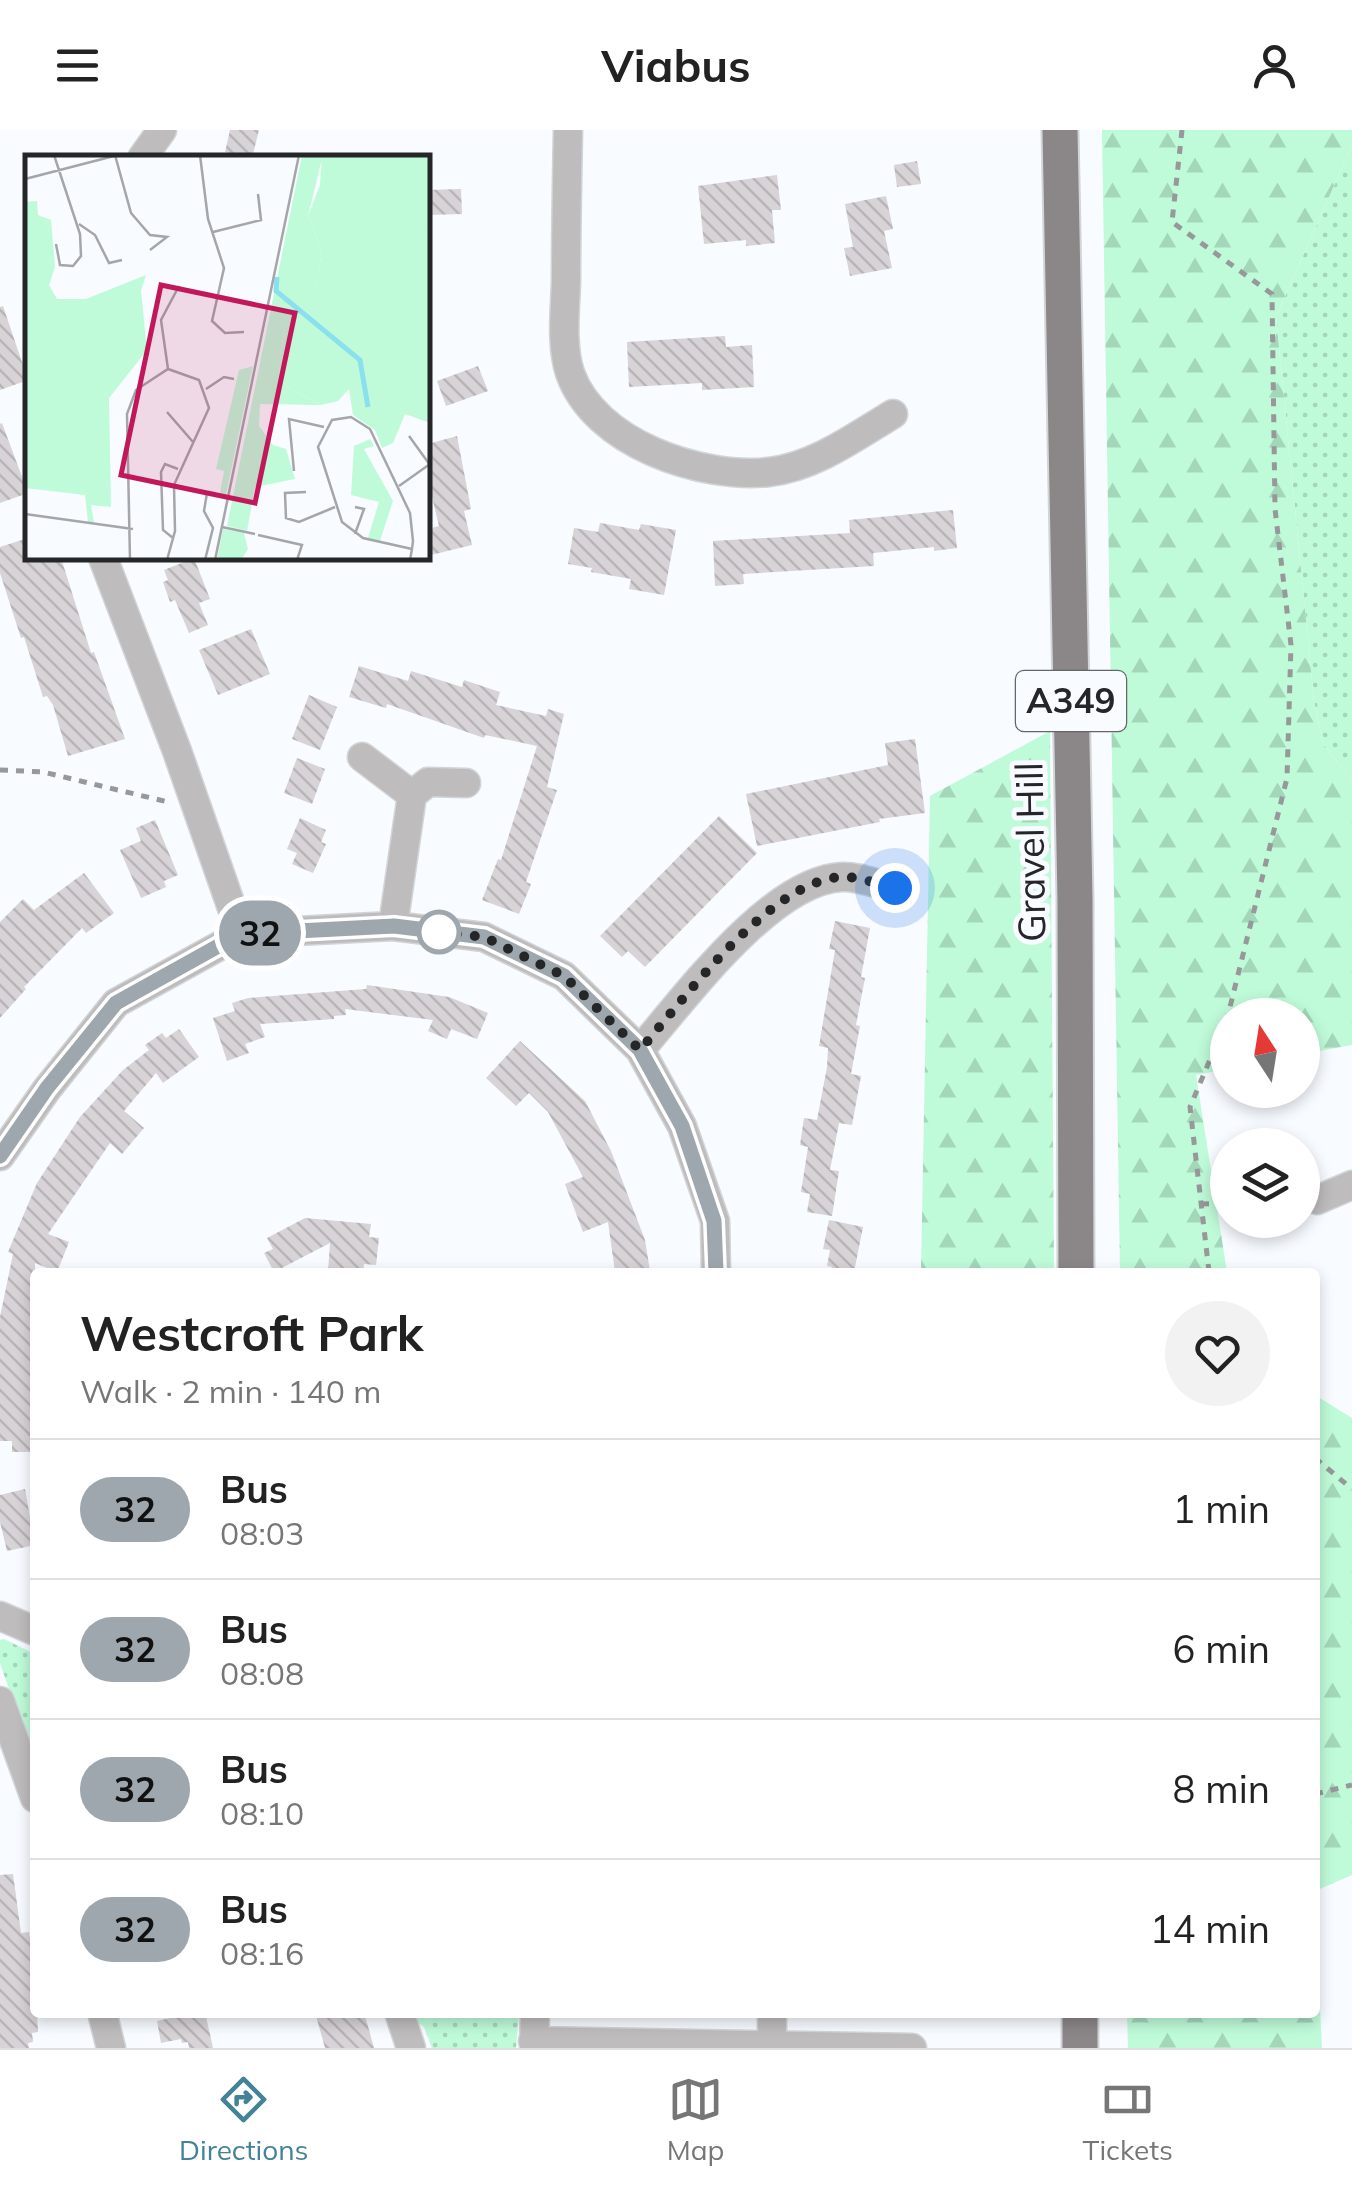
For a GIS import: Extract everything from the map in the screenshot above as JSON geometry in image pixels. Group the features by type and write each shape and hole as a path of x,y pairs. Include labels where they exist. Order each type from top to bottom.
{"main road":[{"name":"Gravel Hill","path":"1060,130 1074,880 1076,1268"},
{"path":"1080,2018 1080,2048"}],"street":[{"path":"144,155 162,130"},
{"path":"568,130 565,301 570,373 590,408 619,436 663,456 719,470 770,472 832,450 892,414"},
{"path":"104,560 240,934"},
{"path":"362,758 412,796"},
{"path":"394,926 412,796 428,782 466,782"},
{"path":"640,1050 737,940 793,890 842,877 895,888"},
{"path":"0,1156 47,1088 116,1003 240,934 394,926 484,937 564,976 640,1050 682,1126 714,1221 716,1268"},
{"path":"1320,1199 1352,1185"},
{"path":"0,1616 30,1629"},
{"path":"0,1701 30,1784"},
{"path":"103,2018 110,2048"},
{"path":"401,2018 411,2048"},
{"path":"772,2018 772,2045"},
{"path":"534,2034 912,2048"}],"path":[{"path":"1182,130 1172,222 1272,294 1275,509 1291,645 1287,778 1232,998"},
{"path":"0,770 43,772 197,808"},
{"path":"1209,1268 1190,1106 1210,1059"},
{"path":"1201,1204 1210,1204"},
{"path":"1320,1462 1352,1489"},
{"path":"1320,1793 1352,1786"}],"green space":[{"path":"1102,130 1352,130 1352,145 1276,317 1314,701 1323,744 1352,780 1352,1045 1320,1051 1320,998 1210,998 1210,1072 1196,1075 1210,1164 1210,1238 1222,1238 1226,1268 1120,1268"},
{"path":"1352,145 1352,780 1323,744 1314,701 1276,317"},
{"path":"1050,731 1054,1268 921,1268 930,796"},
{"path":"1320,1398 1352,1418 1352,1875 1320,1889"},
{"path":"0,1640 30,1652 30,1750 0,1663"},
{"path":"1320,2007 1322,2048 1128,2048 1127,2018 1320,2018"},
{"path":"411,2018 519,2018 516,2048 432,2048 424,2027"}],"building":[{"path":"230,130 259,130 253,155 225,152"},
{"path":"917,161 921,184 897,187 894,165"},
{"path":"777,175 781,210 772,210 775,243 746,246 746,240 704,244 698,186"},
{"path":"461,189 462,214 430,215 430,190"},
{"path":"886,196 893,229 884,231 892,268 850,276 844,248 853,247 845,204"},
{"path":"3,306 25,371 25,381 0,390"},
{"path":"725,336 726,347 752,345 754,387 702,390 702,383 629,387 627,342"},
{"path":"478,366 488,391 446,406 437,381"},
{"path":"0,424 25,485 25,494 0,503"},
{"path":"457,436 471,509 464,511 472,545 431,555 430,528 439,526 430,488 430,443"},
{"path":"953,510 957,548 873,553 874,566 743,574 744,584 715,586 713,541 850,533 849,520"},
{"path":"600,523 639,530 641,524 676,530 664,595 629,589 631,579 568,564 574,528 598,532"},
{"path":"25,539 25,560 62,560 91,653 94,652 125,739 68,756 53,705 47,696 43,697 24,637 21,638 0,573 0,547"},
{"path":"195,560 210,599 199,603 208,625 189,633 175,600 170,602 163,582 168,580 164,570"},
{"path":"251,629 270,674 218,695 199,650"},
{"path":"359,666 408,681 411,671 462,687 464,680 500,692 496,705 546,716 548,709 564,714 547,787 557,790 519,914 482,900 498,859 501,860 537,746 485,735 484,738 387,704 386,708 349,697"},
{"path":"309,695 337,707 320,750 292,739"},
{"path":"915,739 925,813 757,846 746,794 888,765 885,743"},
{"path":"297,758 325,769 312,804 284,793"},
{"path":"719,816 757,853 645,967 628,951 622,957 600,936"},
{"path":"300,818 326,830 321,842 326,844 313,873 292,864 297,853 287,849"},
{"path":"155,820 178,875 164,881 166,887 141,898 120,850 141,841 136,828"},
{"path":"84,873 114,913 86,933 82,928 24,987 0,1018 0,922 23,899 34,910"},
{"path":"835,921 870,928 851,1074 861,1076 852,1125 839,1123 830,1170 839,1171 832,1216 807,1212 810,1194 801,1192 808,1147 800,1145 804,1118 817,1120 827,1067 828,1048 819,1046 835,950 829,949"},
{"path":"367,985 449,997 488,1013 477,1039 451,1029 447,1039 428,1031 433,1020 345,1009 346,1015 334,1019 260,1024 265,1037 245,1044 249,1053 227,1061 213,1018 235,1011 232,1003 248,998 366,989"},
{"path":"179,1029 199,1057 163,1083 156,1073 124,1111 144,1128 122,1154 110,1143 48,1234 69,1242 59,1268 35,1263 35,1268 30,1268 30,1452 12,1452 12,1441 0,1441 0,1317 13,1254 8,1252 37,1183 80,1117 123,1070 149,1050 145,1045 162,1033 166,1038"},
{"path":"520,1041 585,1101 611,1151 645,1240 650,1268 614,1268 608,1222 583,1232 565,1184 583,1177 548,1112 529,1093 516,1106 486,1078"},
{"path":"305,1218 371,1224 369,1237 379,1238 376,1265 328,1268 330,1243 282,1268 272,1268 264,1253 273,1249 267,1238"},
{"path":"829,1220 863,1227 855,1268 827,1266 830,1250 823,1249"},
{"path":"25,1489 30,1546 7,1551 0,1522 0,1495"},
{"path":"13,1874 21,1933 29,1932 30,2018 37,2018 38,2032 32,2033 29,2048 0,2048 0,1875"},
{"path":"206,2018 213,2048 189,2048 188,2042 182,2043 181,2039 161,2043 157,2021"},
{"path":"317,2018 366,2018 374,2048 325,2048"}],"bus line":[{"name":"32","path":"0,1156 47,1088 116,1003 240,934 394,926 484,937 564,976 640,1050 682,1126 714,1221 716,1268"}],"route":[{"path":"439,932 484,937 564,976 640,1050 737,940 793,890 842,877 895,888"}]}
